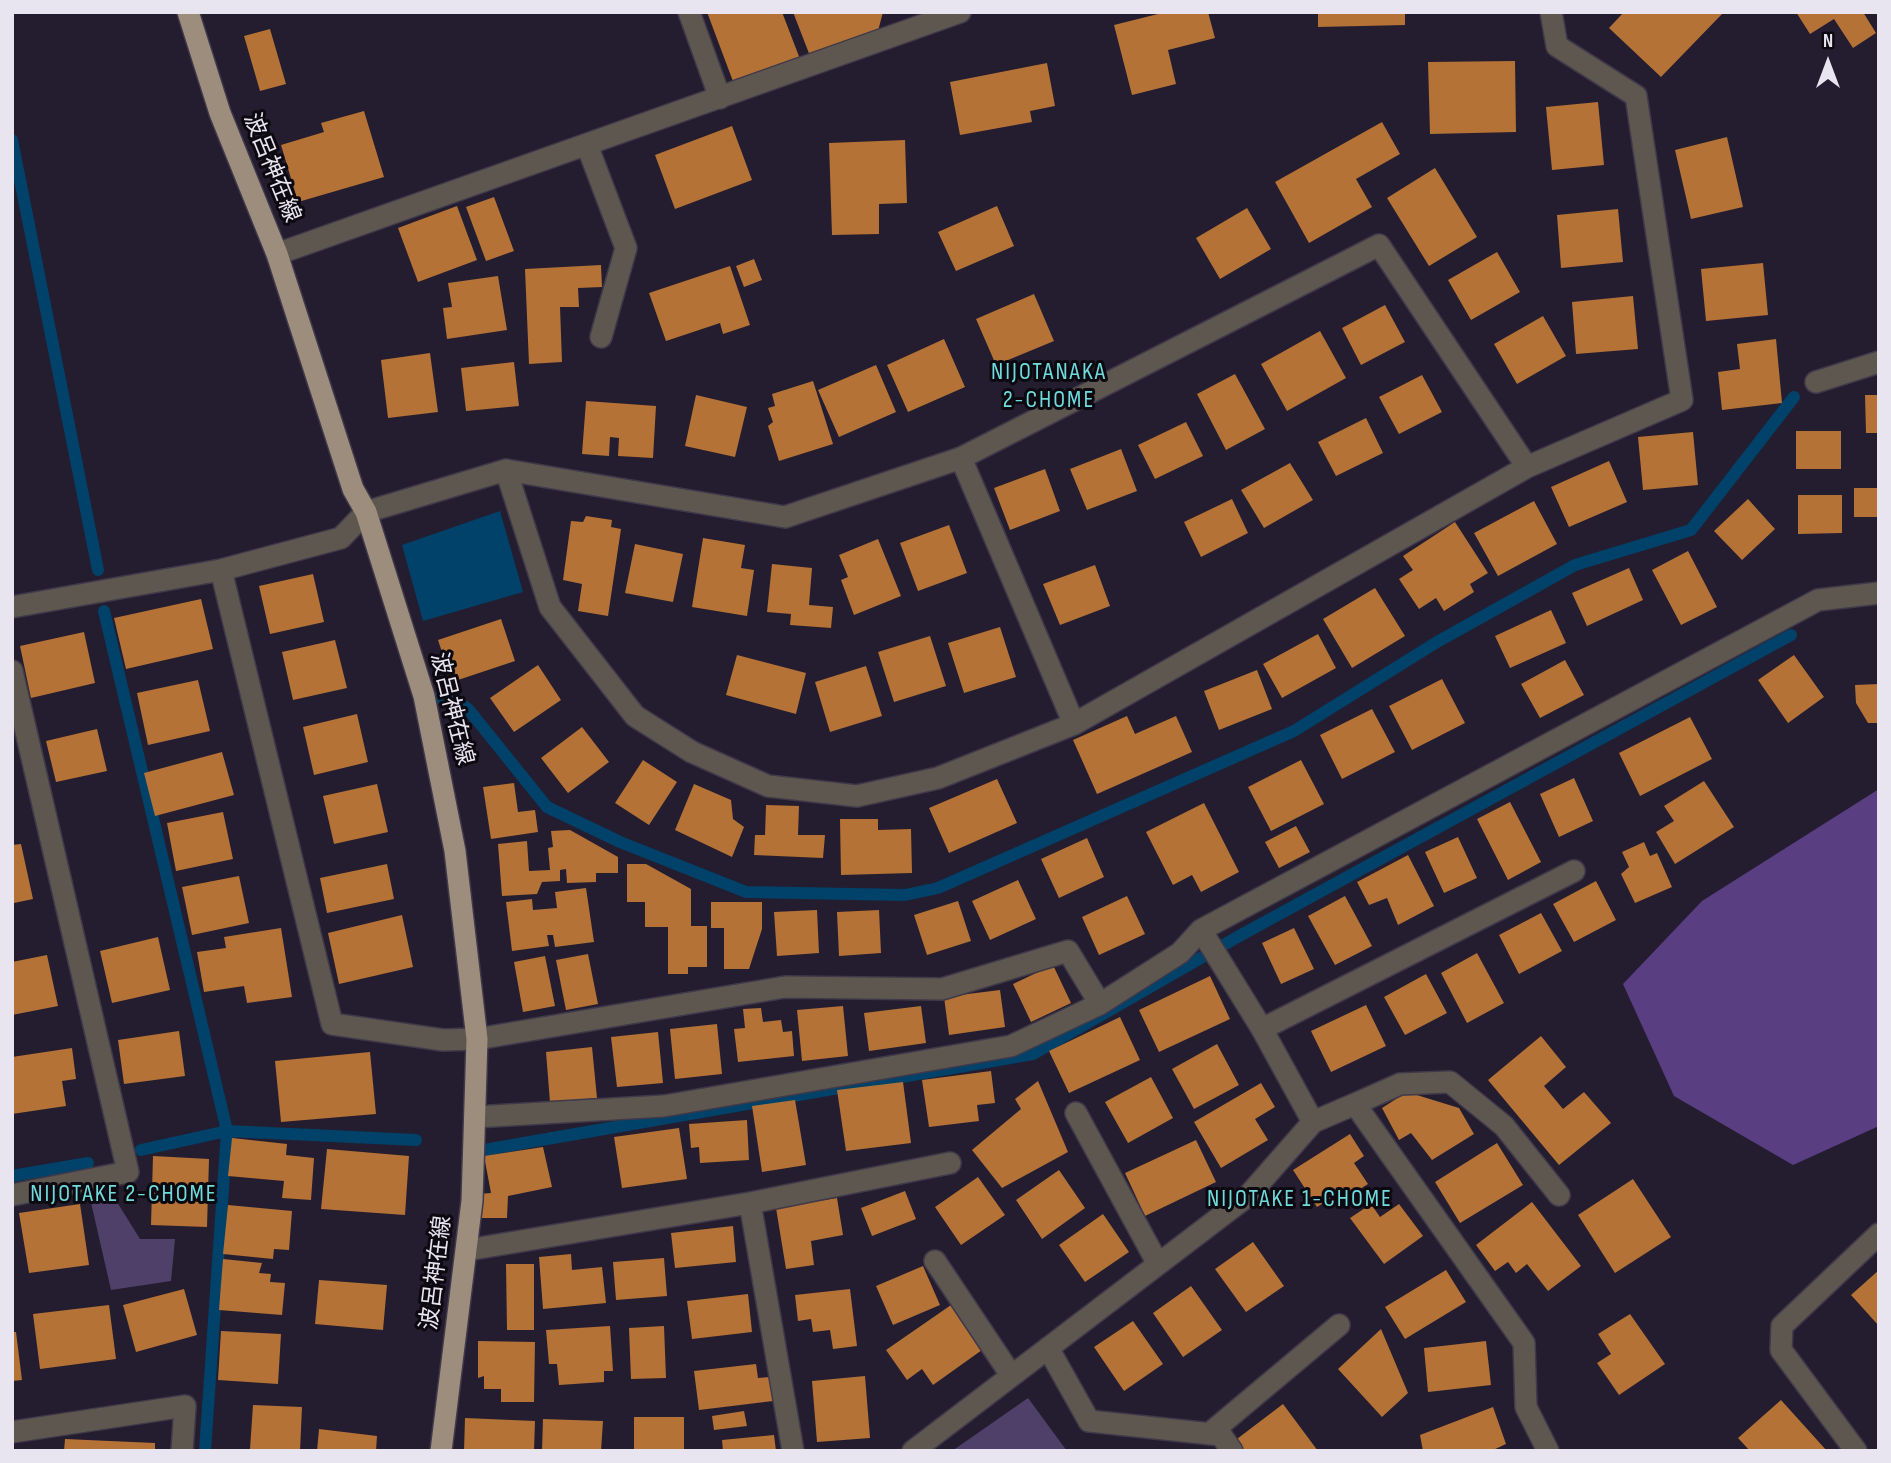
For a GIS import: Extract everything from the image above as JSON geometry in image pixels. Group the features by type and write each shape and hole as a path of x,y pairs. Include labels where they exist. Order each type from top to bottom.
{"main road":[{"name":"波呂神在線","path":"188,12 220,114 277,254 354,489 366,512 425,696 455,850 477,1039 467,1250 441,1451"}],"street":[{"path":"689,12 720,98"},
{"path":"277,254 720,98 909,22 960,12"},
{"path":"506,470 550,607 635,716 692,752 768,786 857,796 937,778 1074,724 1527,467 1682,400 1636,96 1556,46 1551,12"},
{"path":"587,145 626,248 601,337"},
{"path":"12,607 221,570 341,538 366,512 506,470 785,517 961,458 1379,245 1527,467"},
{"path":"1816,382 1879,362"},
{"path":"961,458 1074,724"},
{"path":"221,570 332,1024 443,1040 477,1039 785,987 942,989 1068,951 1100,1004"},
{"path":"475,1117 664,1106 1011,1046 1100,1004 1180,953 1209,945 1818,600 1879,593"},
{"path":"12,671 128,1172 12,1195"},
{"path":"1262,1029 1574,871"},
{"path":"1209,945 1262,1029 1312,1122"},
{"path":"915,1450 1249,1195 1312,1122 1400,1084 1450,1082 1504,1126 1559,1195"},
{"path":"1355,1104 1524,1343 1526,1408 1548,1451"},
{"path":"1076,1113 1158,1264"},
{"path":"467,1250 750,1203 950,1163"},
{"path":"750,1203 793,1451"},
{"path":"1857,1451 1781,1350 1782,1326 1879,1234"},
{"path":"935,1261 1011,1376"},
{"path":"1209,1434 1339,1325"},
{"path":"1048,1348 1089,1421 1221,1435 1232,1451"},
{"path":"12,1432 185,1406 182,1451"}],"shaded area":[{"path":"1879,789 1879,1126 1793,1165 1674,1096 1623,984 1702,901"},
{"path":"112,1194 140,1239 175,1239 171,1281 111,1290 90,1198"},
{"path":"1028,1398 1067,1451 952,1451"}],"water":[{"path":"500,511 523,592 423,621 402,545"}],"building":[{"path":"707,12 782,12 800,59 734,84"},
{"path":"793,12 883,12 878,31 810,56"},
{"path":"1166,12 1208,12 1215,38 1168,50 1176,84 1132,95 1114,25"},
{"path":"1318,12 1405,12 1405,25 1318,27"},
{"path":"1624,12 1722,14 1661,77 1609,28"},
{"path":"1796,12 1863,12 1876,33 1853,48 1834,19 1810,34"},
{"path":"270,29 286,84 260,91 244,36"},
{"path":"1515,61 1516,132 1430,134 1428,62"},
{"path":"1047,63 1055,106 1030,111 1032,122 960,135 950,82"},
{"path":"1598,102 1604,165 1552,170 1546,107"},
{"path":"364,111 384,177 298,202 281,145 324,132 321,123"},
{"path":"1382,122 1400,154 1356,179 1372,207 1309,243 1275,182"},
{"path":"732,126 752,180 675,209 655,155"},
{"path":"1727,137 1743,207 1691,219 1675,150"},
{"path":"905,140 907,203 879,204 879,234 832,235 829,143"},
{"path":"1435,168 1477,237 1429,266 1387,198"},
{"path":"494,197 514,251 486,261 466,207"},
{"path":"457,206 477,260 418,282 398,228"},
{"path":"997,206 1014,246 956,271 938,232"},
{"path":"1247,208 1271,249 1220,279 1196,238"},
{"path":"1618,209 1623,262 1561,268 1557,215"},
{"path":"1497,252 1520,292 1471,320 1448,280"},
{"path":"754,259 762,280 744,287 736,266"},
{"path":"1763,263 1768,315 1706,321 1701,269"},
{"path":"601,265 602,287 578,288 579,307 560,307 562,362 529,364 525,269"},
{"path":"730,266 750,325 723,334 720,323 666,341 649,293"},
{"path":"498,276 507,330 447,339 443,308 452,307 448,283"},
{"path":"1034,294 1054,341 996,365 976,319"},
{"path":"1633,296 1638,349 1576,354 1572,302"},
{"path":"1385,305 1405,342 1361,365 1342,328"},
{"path":"1543,316 1566,356 1517,384 1494,344"},
{"path":"1320,331 1346,378 1287,411 1261,364"},
{"path":"944,339 965,387 908,412 887,365"},
{"path":"1776,339 1782,403 1722,410 1718,372 1740,369 1737,344"},
{"path":"430,353 438,412 388,418 381,360"},
{"path":"514,362 519,406 466,411 461,368"},
{"path":"876,365 896,412 839,437 818,390"},
{"path":"1235,374 1265,429 1226,450 1197,394"},
{"path":"1422,375 1442,412 1399,434 1379,397"},
{"path":"813,381 833,444 779,461 768,426 773,422 768,408 775,406 772,394"},
{"path":"696,395 747,407 735,457 685,446"},
{"path":"1865,395 1879,395 1879,433 1866,433"},
{"path":"586,401 656,406 653,458 618,456 619,438 610,437 609,456 582,454"},
{"path":"1366,418 1383,453 1336,476 1318,442"},
{"path":"1186,422 1203,456 1155,479 1138,445"},
{"path":"1796,431 1841,431 1841,469 1796,469"},
{"path":"1693,432 1698,485 1643,490 1638,437"},
{"path":"1121,449 1137,491 1087,510 1070,469"},
{"path":"1609,461 1627,502 1569,527 1551,487"},
{"path":"1290,463 1313,500 1264,528 1241,490"},
{"path":"1045,469 1060,511 1010,530 994,488"},
{"path":"1854,488 1879,488 1879,517 1854,517"},
{"path":"1798,495 1842,495 1842,533 1798,534"},
{"path":"1232,499 1248,533 1201,557 1184,522"},
{"path":"1748,499 1775,529 1742,560 1714,531"},
{"path":"1534,501 1557,544 1498,576 1474,533"},
{"path":"586,516 612,520 611,527 621,529 608,616 578,611 582,584 563,580 571,521 583,522"},
{"path":"1455,522 1488,573 1470,584 1474,592 1444,611 1436,598 1419,609 1399,579 1413,570 1403,556"},
{"path":"949,525 967,573 918,591 900,543"},
{"path":"703,538 745,545 741,568 754,570 747,616 692,607"},
{"path":"878,539 901,596 854,615 841,580 848,577 839,555"},
{"path":"635,544 683,554 673,602 625,593"},
{"path":"1688,551 1717,607 1681,625 1652,570"},
{"path":"772,564 812,568 809,605 833,607 831,628 790,625 791,614 767,612"},
{"path":"1095,565 1110,606 1060,625 1043,584"},
{"path":"1629,568 1643,600 1587,626 1572,593"},
{"path":"313,574 324,622 270,634 259,586"},
{"path":"1375,588 1405,636 1352,668 1323,619"},
{"path":"201,599 213,649 126,669 114,618"},
{"path":"1551,610 1566,643 1510,668 1495,636"},
{"path":"501,619 515,661 452,682 438,640"},
{"path":"1000,627 1016,677 964,693 948,643"},
{"path":"84,632 95,683 31,698 20,646"},
{"path":"1318,634 1336,668 1282,698 1263,664"},
{"path":"930,636 946,686 894,702 878,652"},
{"path":"335,640 347,688 293,700 282,652"},
{"path":"737,655 806,673 796,714 726,695"},
{"path":"1794,655 1824,697 1788,723 1758,680"},
{"path":"1565,660 1584,695 1540,718 1521,684"},
{"path":"538,665 561,700 514,732 490,698"},
{"path":"866,666 882,716 830,732 815,682"},
{"path":"1257,670 1272,709 1219,730 1204,691"},
{"path":"1442,679 1465,723 1412,750 1389,706"},
{"path":"198,680 210,731 148,745 137,693"},
{"path":"1879,684 1879,723 1868,723 1856,703 1855,685"},
{"path":"1372,709 1395,752 1342,779 1320,735"},
{"path":"357,714 368,762 314,775 303,727"},
{"path":"1127,716 1135,734 1176,716 1192,752 1097,794 1073,740"},
{"path":"1690,717 1712,759 1640,796 1619,753"},
{"path":"582,727 609,762 568,793 541,758"},
{"path":"97,729 107,771 56,782 46,741"},
{"path":"222,752 234,795 155,816 144,773"},
{"path":"643,760 677,782 649,825 615,803"},
{"path":"1301,760 1324,804 1271,831 1248,787"},
{"path":"1574,778 1593,821 1559,837 1540,794"},
{"path":"997,779 1017,823 949,853 929,808"},
{"path":"1704,781 1734,827 1675,864 1656,832 1674,821 1664,806"},
{"path":"514,783 518,812 535,810 538,832 491,839 483,787"},
{"path":"377,784 388,832 334,844 323,796"},
{"path":"694,784 731,800 733,819 744,827 732,857 675,830"},
{"path":"1510,802 1541,862 1508,880 1477,819"},
{"path":"1204,803 1239,872 1201,892 1192,875 1173,885 1146,832"},
{"path":"766,805 799,806 798,835 825,835 823,858 754,855 755,835 765,835"},
{"path":"223,812 233,859 176,871 167,823"},
{"path":"840,819 878,819 878,830 911,829 912,873 841,875"},
{"path":"1296,826 1310,852 1279,868 1265,842"},
{"path":"570,830 618,857 618,873 596,873 596,882 567,883 566,869 560,870 560,881 542,882 537,894 502,896 498,844 527,841 529,871 550,870 548,848 553,847 551,831"},
{"path":"1458,837 1477,878 1444,893 1425,852"},
{"path":"1087,838 1104,877 1059,898 1041,859"},
{"path":"1644,842 1650,856 1657,853 1672,887 1635,903 1621,874 1629,867 1622,852"},
{"path":"21,844 33,899 14,903 12,845"},
{"path":"1408,855 1434,906 1398,925 1387,898 1369,905 1357,882"},
{"path":"387,864 394,899 327,913 320,878"},
{"path":"627,864 646,864 691,889 691,926 707,926 707,967 688,967 688,974 668,974 668,927 645,927 645,902 627,902"},
{"path":"239,876 249,923 192,935 182,887"},
{"path":"1018,880 1036,919 990,940 972,901"},
{"path":"1596,881 1616,920 1574,942 1553,904"},
{"path":"586,888 594,942 555,947 553,935 547,935 549,946 512,951 506,902 532,899 533,910 557,908 555,892"},
{"path":"1127,896 1145,934 1099,955 1082,917"},
{"path":"1345,896 1372,946 1335,965 1308,916"},
{"path":"958,901 971,941 927,955 914,915"},
{"path":"711,902 762,902 762,929 749,969 724,969 724,928 711,928"},
{"path":"817,910 819,953 777,956 774,912"},
{"path":"879,910 881,953 839,956 837,912"},
{"path":"1541,913 1562,951 1519,974 1499,935"},
{"path":"402,915 413,967 339,984 328,933"},
{"path":"281,928 292,997 247,1003 244,986 204,992 197,952 226,948 224,937"},
{"path":"1294,928 1314,969 1281,984 1262,943"},
{"path":"158,937 170,990 112,1003 100,951"},
{"path":"1477,953 1504,1003 1467,1023 1441,973"},
{"path":"588,954 598,1004 566,1010 556,960"},
{"path":"47,955 58,1006 12,1015 12,962"},
{"path":"545,956 555,1006 523,1012 514,962"},
{"path":"1053,965 1071,1003 1031,1022 1013,984"},
{"path":"1426,974 1447,1013 1405,1035 1384,997"},
{"path":"1210,976 1230,1019 1159,1052 1139,1010"},
{"path":"1000,990 1005,1027 949,1035 944,997"},
{"path":"1366,1005 1386,1046 1331,1072 1311,1031"},
{"path":"843,1006 848,1056 802,1061 797,1010"},
{"path":"921,1006 926,1043 869,1051 864,1013"},
{"path":"761,1008 763,1022 781,1020 783,1032 792,1031 794,1056 738,1062 734,1029 745,1028 743,1009"},
{"path":"1120,1017 1140,1060 1069,1093 1049,1051"},
{"path":"717,1024 722,1074 675,1079 670,1029"},
{"path":"179,1031 185,1076 124,1084 118,1040"},
{"path":"658,1032 663,1083 617,1087 611,1037"},
{"path":"1541,1036 1566,1067 1544,1086 1563,1109 1584,1092 1611,1123 1559,1165 1488,1080"},
{"path":"1217,1044 1239,1085 1194,1109 1172,1069"},
{"path":"592,1047 597,1098 550,1102 546,1052"},
{"path":"72,1048 76,1079 62,1081 66,1106 12,1114 12,1057"},
{"path":"370,1052 376,1114 281,1122 275,1061"},
{"path":"991,1071 995,1103 977,1105 979,1121 929,1127 922,1080"},
{"path":"1151,1077 1173,1118 1128,1143 1105,1102"},
{"path":"1038,1081 1068,1152 1002,1188 972,1150 1021,1109 1015,1099"},
{"path":"903,1082 911,1143 846,1151 837,1090"},
{"path":"1261,1083 1275,1107 1255,1119 1268,1140 1221,1168 1194,1122"},
{"path":"1407,1092 1459,1108 1474,1134 1432,1160 1411,1133 1399,1140 1382,1108"},
{"path":"795,1100 806,1165 762,1172 752,1106"},
{"path":"747,1120 749,1160 700,1163 699,1147 691,1148 689,1124"},
{"path":"679,1128 687,1179 622,1188 614,1137"},
{"path":"1350,1134 1364,1156 1354,1163 1368,1184 1341,1201 1335,1196 1317,1207 1293,1170"},
{"path":"232,1138 287,1144 286,1155 314,1158 311,1200 282,1198 284,1181 228,1176"},
{"path":"1196,1140 1216,1182 1145,1216 1125,1173"},
{"path":"1497,1143 1523,1185 1460,1223 1435,1182"},
{"path":"543,1147 552,1187 508,1196 507,1218 478,1218 479,1194 491,1193 484,1156"},
{"path":"327,1149 409,1156 405,1215 321,1209"},
{"path":"153,1156 209,1159 207,1227 151,1225"},
{"path":"1059,1170 1085,1208 1042,1239 1016,1200"},
{"path":"978,1177 1005,1215 961,1245 935,1207"},
{"path":"1633,1179 1671,1237 1615,1273 1578,1215"},
{"path":"905,1191 916,1219 872,1236 861,1208"},
{"path":"837,1198 843,1235 811,1241 814,1265 786,1269 776,1208"},
{"path":"1532,1202 1581,1266 1548,1291 1527,1264 1516,1273 1508,1262 1495,1271 1476,1245"},
{"path":"80,1204 89,1265 29,1273 19,1213"},
{"path":"1371,1204 1380,1217 1399,1204 1423,1236 1384,1264 1350,1218"},
{"path":"228,1205 292,1211 289,1250 274,1249 273,1259 223,1254"},
{"path":"1103,1214 1129,1252 1085,1282 1059,1245"},
{"path":"733,1226 736,1262 675,1268 671,1233"},
{"path":"1253,1242 1284,1286 1246,1312 1215,1269"},
{"path":"571,1254 572,1270 602,1267 606,1303 543,1309 539,1257"},
{"path":"664,1258 667,1296 616,1300 613,1262"},
{"path":"223,1259 262,1263 259,1273 271,1274 270,1282 285,1283 282,1315 219,1310"},
{"path":"506,1264 534,1264 534,1330 507,1330"},
{"path":"923,1266 940,1305 893,1325 876,1286"},
{"path":"1446,1270 1466,1302 1405,1339 1385,1307"},
{"path":"1879,1270 1879,1326 1851,1295"},
{"path":"319,1280 387,1285 383,1330 315,1324"},
{"path":"1191,1286 1222,1330 1183,1357 1153,1313"},
{"path":"184,1289 197,1335 136,1352 123,1305"},
{"path":"850,1289 857,1346 833,1349 830,1330 813,1332 811,1319 798,1321 795,1295"},
{"path":"748,1294 752,1332 692,1339 687,1301"},
{"path":"109,1305 116,1359 40,1369 33,1314"},
{"path":"951,1305 982,1350 933,1385 922,1369 907,1380 886,1350"},
{"path":"1630,1314 1665,1364 1619,1395 1597,1363 1611,1354 1598,1334"},
{"path":"1133,1321 1163,1364 1124,1391 1094,1347"},
{"path":"610,1326 613,1371 604,1371 604,1382 559,1385 557,1364 549,1364 546,1330"},
{"path":"664,1326 666,1378 631,1379 629,1328"},
{"path":"1381,1329 1408,1393 1382,1417 1338,1369"},
{"path":"221,1331 281,1334 278,1384 218,1380"},
{"path":"12,1332 16,1332 22,1380 12,1381"},
{"path":"478,1341 535,1342 534,1402 501,1402 501,1389 484,1389 484,1376 478,1378"},
{"path":"1486,1341 1491,1385 1428,1392 1424,1348"},
{"path":"756,1364 758,1378 770,1377 773,1401 699,1410 694,1371"},
{"path":"865,1376 870,1438 817,1442 812,1381"},
{"path":"1781,1400 1827,1451 1750,1451 1738,1438"},
{"path":"1283,1404 1318,1451 1239,1451 1233,1442"},
{"path":"253,1405 302,1407 300,1451 250,1449"},
{"path":"1493,1407 1506,1444 1491,1451 1423,1451 1420,1435"},
{"path":"744,1411 747,1426 714,1430 712,1416"},
{"path":"634,1417 684,1417 684,1451 634,1451"},
{"path":"465,1418 535,1421 534,1451 464,1451"},
{"path":"543,1419 603,1421 601,1451 542,1451"},
{"path":"319,1429 377,1436 376,1451 317,1451"},
{"path":"774,1435 776,1451 723,1451 722,1440"},
{"path":"65,1439 155,1443 155,1451 64,1451"}],"waterway":[{"path":"12,140 98,570"},
{"path":"439,698 454,698 469,710 547,807 620,842 746,892 905,895 938,888 1294,731 1437,642 1575,565 1691,530 1794,397"},
{"path":"104,611 227,1131 205,1451"},
{"path":"484,1150 1033,1054 1241,935 1791,635"},
{"path":"141,1150 227,1131 416,1140"},
{"path":"12,1176 88,1163"}],"district":[{"name":"NIJOTANAKA 2-CHOME","path":"1049,387"},
{"name":"NIJOTAKE 2-CHOME","path":"124,1195"},
{"name":"NIJOTAKE 1-CHOME","path":"1300,1200"}]}
